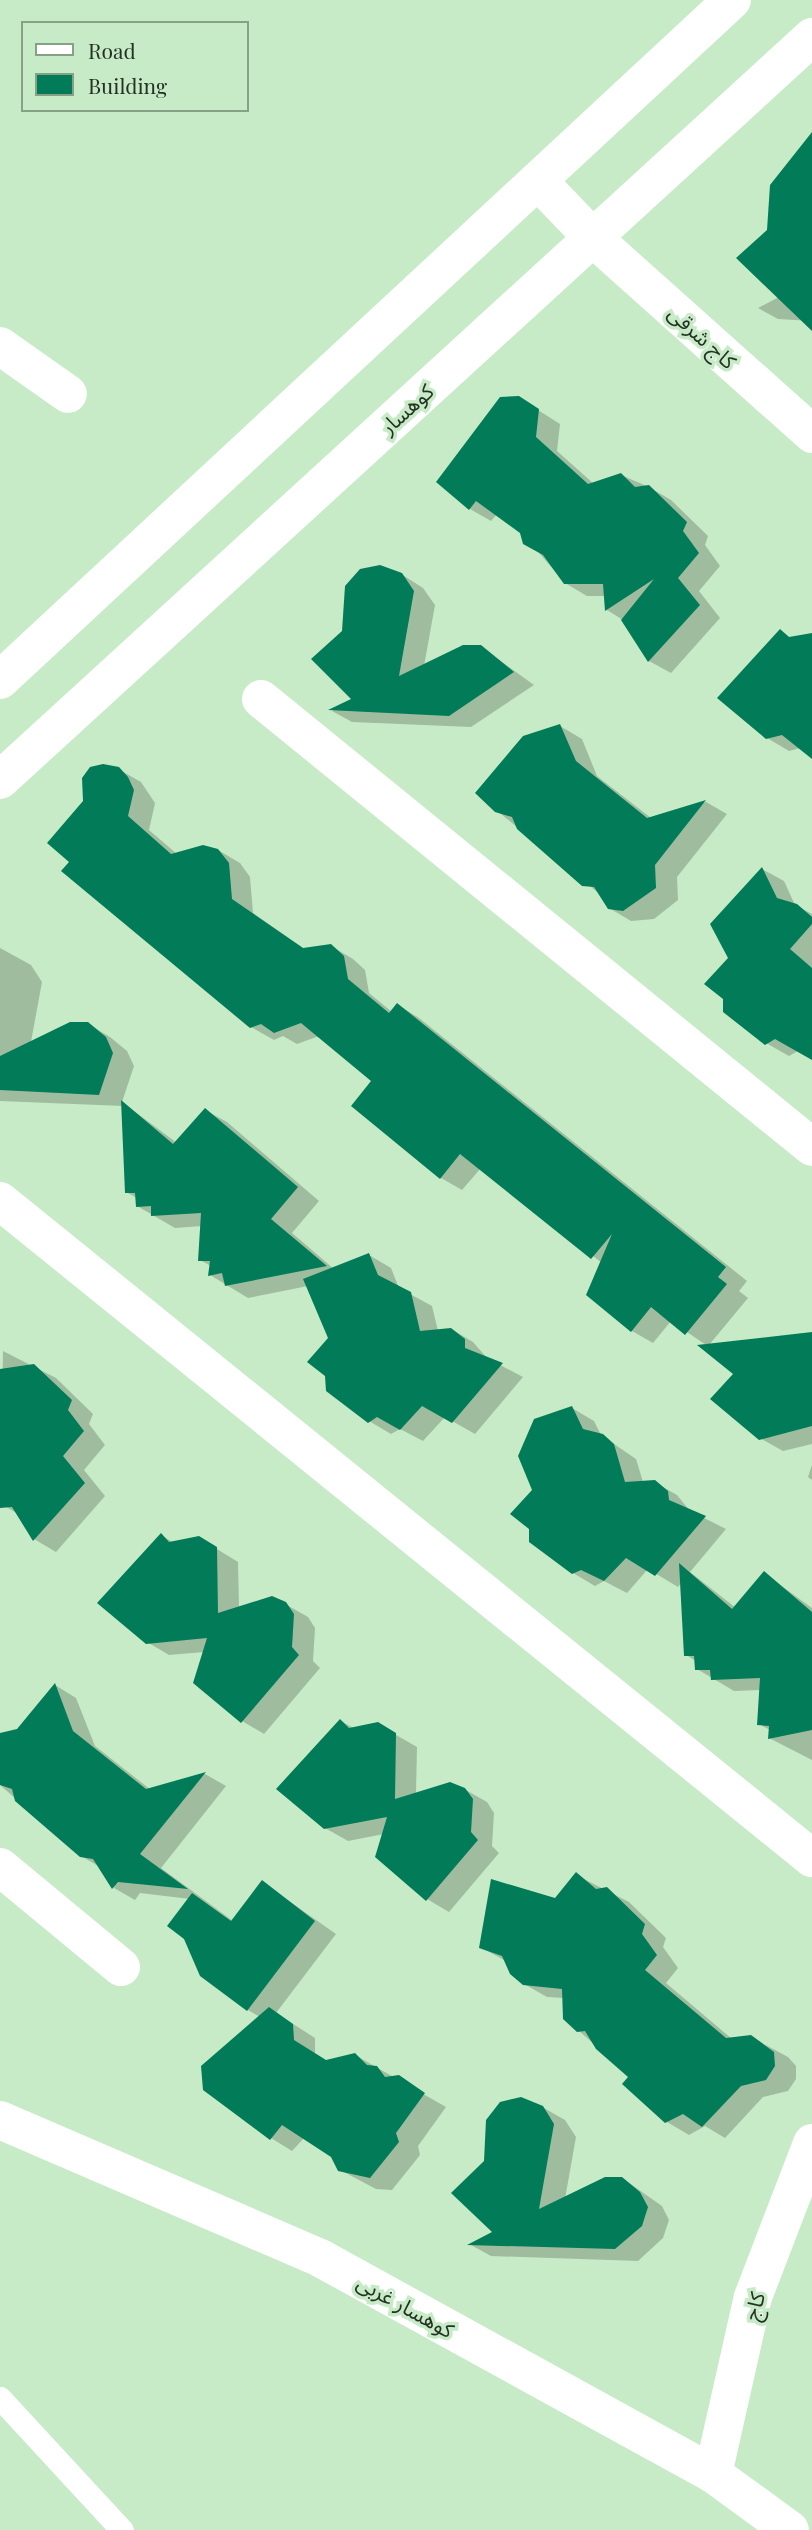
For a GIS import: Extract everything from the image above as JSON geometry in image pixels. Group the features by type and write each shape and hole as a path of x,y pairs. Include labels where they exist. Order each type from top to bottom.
{"street":[{"path":"0,680 540,183 732,0"},
{"name":"کوهسار","path":"0,780 812,37"},
{"name":"کاج شرقی","path":"540,183 593,238 812,434"},
{"path":"0,346 68,394"},
{"path":"261,699 812,1147"},
{"path":"0,1201 812,1858"},
{"path":"0,1867 121,1967"},
{"name":"کوهسار غربی","path":"0,2120 322,2259 713,2474 790,2530"},
{"name":"کاج","path":"713,2474 754,2297 812,2143"}],"lane":[{"path":"0,2398 122,2530"}],"building":[{"path":"812,132 812,331 736,258 767,230 770,185"},
{"path":"519,396 539,409 536,437 588,484 621,473 635,487 649,485 687,522 683,531 699,553 678,578 700,605 648,662 621,620 654,579 605,611 603,584 564,584 543,555 523,544 520,533 476,501 469,510 436,482 500,397"},
{"path":"380,565 402,573 414,591 399,676 463,645 481,645 514,672 449,716 328,710 351,699 311,659 342,631 345,586 360,569"},
{"path":"780,629 789,637 812,633 812,759 782,735 766,739 717,698"},
{"path":"560,724 576,761 647,818 706,800 655,865 656,888 623,911 608,909 594,887 582,886 517,829 512,817 495,812 475,793 523,736"},
{"path":"103,764 119,767 128,777 134,790 128,816 171,854 203,845 218,849 229,863 232,899 303,948 331,944 344,956 348,979 389,1013 397,1003 726,1267 718,1277 727,1284 685,1335 651,1307 631,1332 586,1295 612,1234 591,1259 460,1154 440,1179 351,1106 371,1081 301,1023 274,1033 261,1024 250,1028 61,871 69,862 47,843 83,801 82,778 90,767"},
{"path":"762,867 777,898 797,904 812,917 812,924 790,949 812,968 812,1060 775,1039 765,1045 723,1012 723,999 704,984 728,958 710,924"},
{"path":"70,1022 88,1022 106,1037 113,1053 99,1095 0,1090 0,1056"},
{"path":"121,1100 173,1144 205,1108 298,1187 271,1219 327,1266 225,1286 222,1273 208,1276 210,1261 198,1261 201,1213 151,1216 151,1206 136,1207 135,1193 125,1193"},
{"path":"369,1253 378,1275 411,1292 420,1331 451,1328 465,1339 465,1348 503,1363 452,1423 422,1406 400,1430 377,1417 368,1423 326,1391 325,1376 307,1362 328,1338 303,1279"},
{"path":"812,1332 812,1426 759,1440 710,1399 733,1374 697,1345"},
{"path":"34,1364 72,1400 68,1410 84,1431 63,1456 85,1483 33,1541 12,1507 0,1508 0,1369"},
{"path":"572,1406 583,1429 603,1434 614,1444 625,1482 655,1480 668,1491 669,1500 706,1516 655,1576 626,1558 604,1581 581,1570 572,1574 529,1542 529,1529 510,1514 532,1490 518,1456 534,1419"},
{"path":"161,1533 169,1542 199,1536 217,1547 218,1613 272,1596 286,1602 294,1614 292,1647 299,1655 241,1723 193,1683 207,1638 146,1644 97,1603"},
{"path":"679,1563 732,1609 764,1571 812,1612 812,1730 768,1739 769,1726 757,1725 760,1678 711,1680 710,1670 695,1670 694,1656 684,1656"},
{"path":"55,1683 73,1731 146,1789 206,1772 140,1854 188,1889 118,1882 112,1889 93,1859 80,1857 15,1801 12,1789 0,1785 0,1733 17,1729"},
{"path":"340,1719 349,1728 378,1722 396,1733 395,1799 450,1782 465,1788 473,1799 471,1832 478,1840 426,1901 375,1857 387,1817 324,1829 276,1789"},
{"path":"576,1872 596,1889 607,1887 645,1924 642,1934 657,1955 645,1970 726,2038 751,2035 774,2052 775,2066 766,2080 741,2086 702,2127 683,2114 665,2123 622,2084 628,2077 596,2049 585,2031 577,2032 563,2019 562,1989 523,1985 510,1974 502,1956 479,1948 491,1879 555,1898"},
{"path":"262,1880 315,1921 247,2011 200,1976 184,1939 167,1926 192,1893 231,1921"},
{"path":"269,2007 293,2024 294,2040 326,2060 355,2053 367,2065 377,2066 385,2077 399,2075 425,2093 396,2133 399,2142 370,2178 338,2171 331,2157 282,2125 270,2140 203,2090 201,2066"},
{"path":"521,2097 543,2106 554,2124 539,2209 605,2177 622,2177 640,2192 648,2207 642,2226 615,2249 467,2245 492,2232 451,2193 484,2161 486,2120 500,2102"}]}
